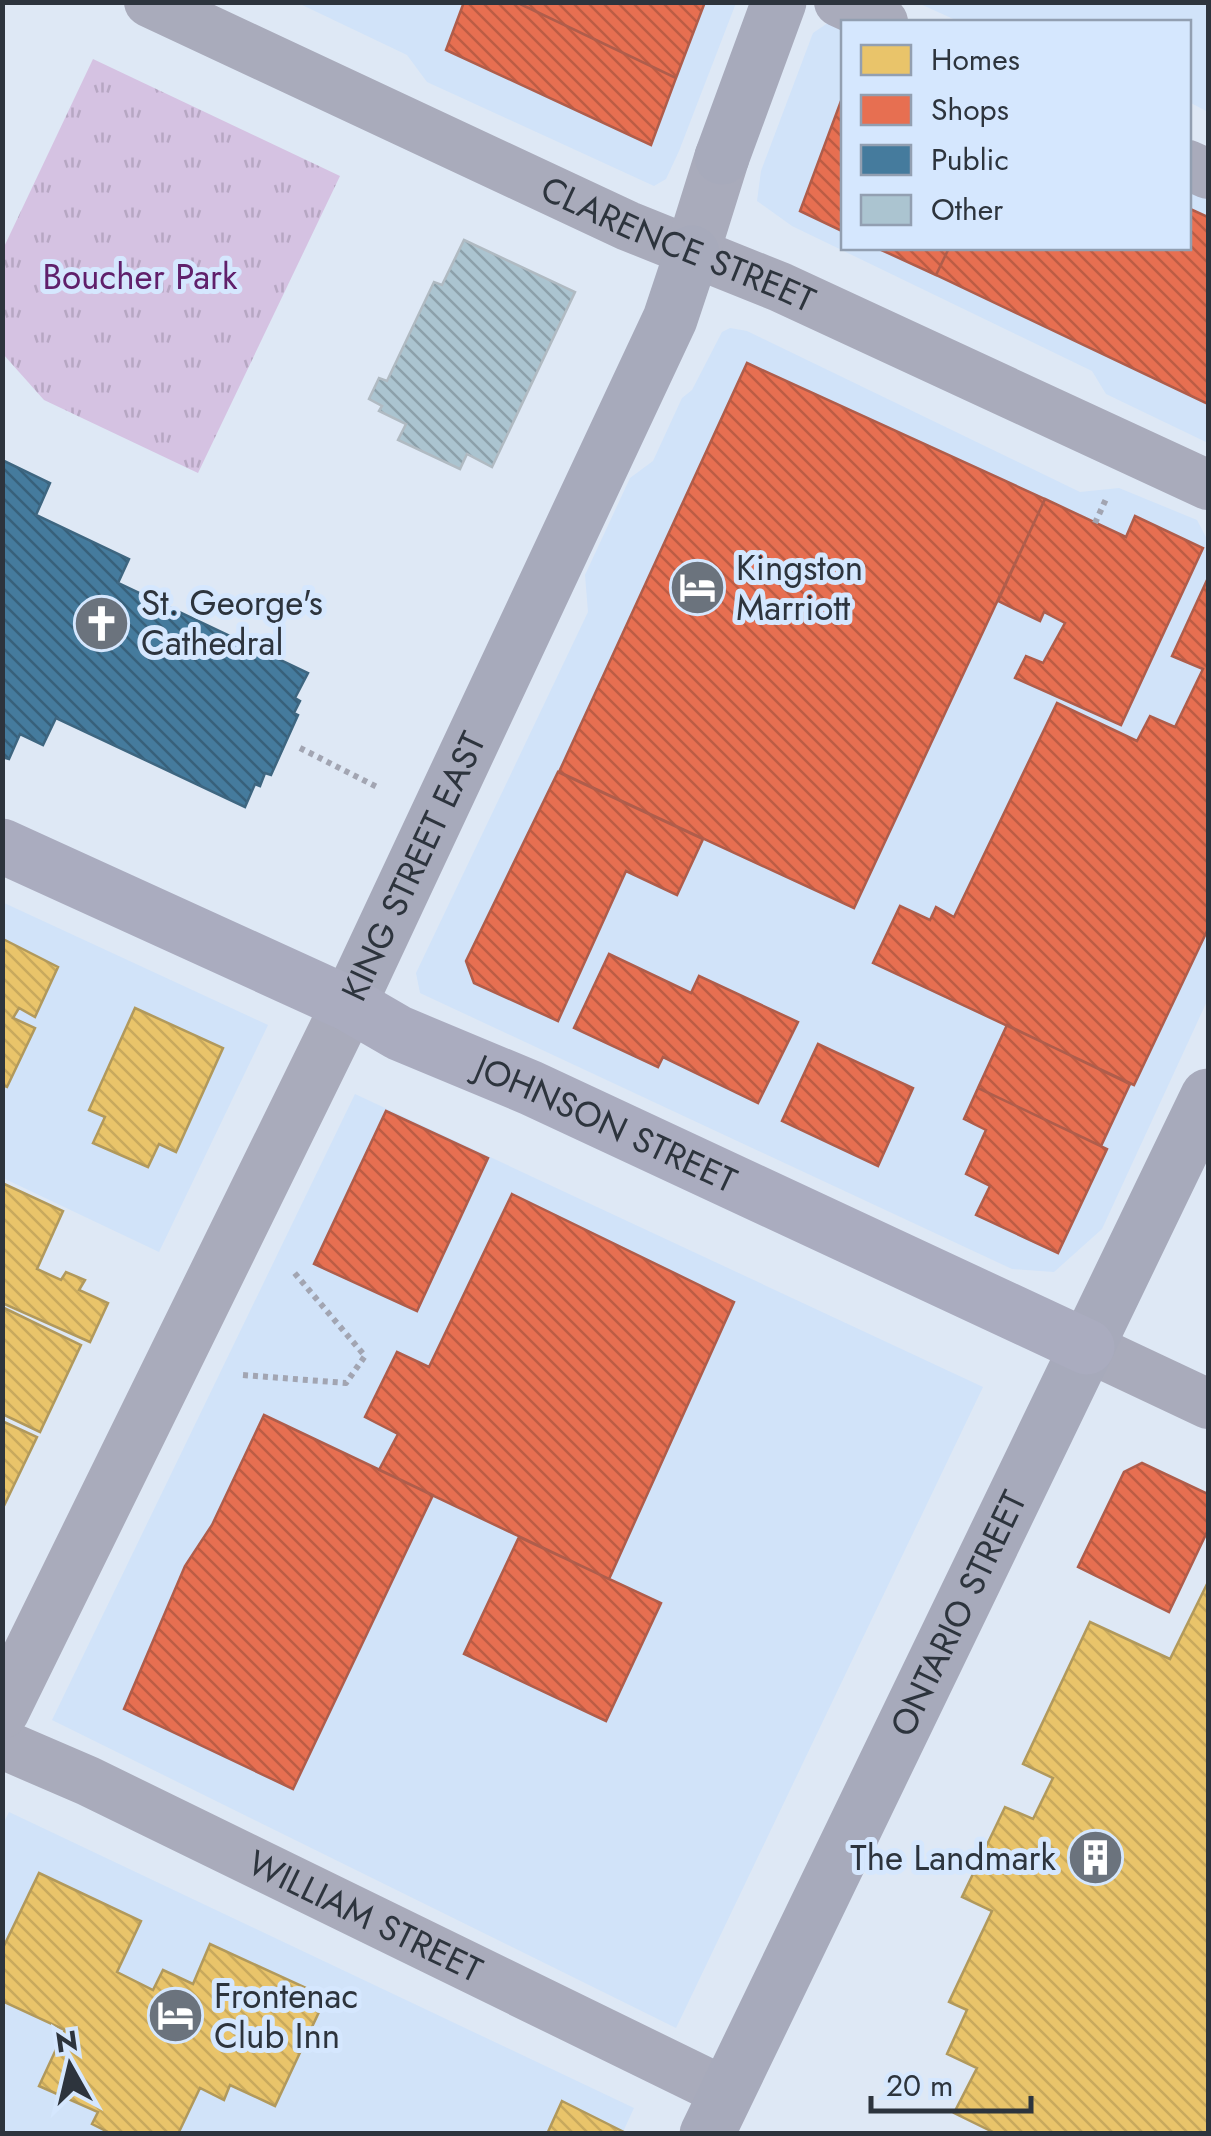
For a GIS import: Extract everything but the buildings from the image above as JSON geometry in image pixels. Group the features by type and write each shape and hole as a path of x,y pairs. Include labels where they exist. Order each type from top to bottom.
{"main road":[{"name":"KING STREET EAST","path":"722,157 779,2"},
{"name":"KING STREET EAST","path":"349,1004 670,319 692,252"},
{"name":"JOHNSON STREET","path":"2,846 349,1004 399,1034 531,1088 1087,1347"},
{"name":"ONTARIO STREET","path":"717,2113 1208,1096"}],"street":[{"name":"CLARENCE STREET","path":"149,2 1208,484"},
{"path":"840,2 879,20"},
{"name":"KING STREET EAST","path":"692,252 722,157"},
{"name":"KING STREET EAST","path":"2,1711 349,1004"},
{"name":"JOHNSON STREET","path":"1087,1347 1208,1404"},
{"name":"WILLIAM STREET","path":"2,1744 88,1780 717,2113"}],"path":[{"path":"1095,523 1107,497"},
{"path":"300,748 377,787"},
{"path":"243,1375 346,1383 366,1356 292,1270"}],"shaded area":[{"path":"298,3 736,3 679,151 666,179 654,186 427,82 407,55"},
{"path":"918,3 1208,3 1208,112 1191,103 1191,20 956,20"},
{"path":"835,18 841,21 841,250 792,226 757,201 761,171 813,33"},
{"path":"1191,169 1208,178 1208,443 1106,394 1092,371 842,250 1191,250"},
{"path":"730,328 747,331 1080,492 1119,488 1197,520 1208,541 1208,999 1102,1229 1054,1272 1012,1269 420,993 416,973 588,612 585,575 630,478 653,461 682,398 692,390 722,332"},
{"path":"2,902 268,1025 159,1252 3,1178"},
{"path":"355,1094 983,1387 676,2028 52,1720"},
{"path":"9,1812 634,2108 622,2134 3,2134 2,1826"}],"green space":[{"name":"Boucher Park","path":"93,59 340,176 198,473 44,400 3,354 3,249"}],"place":[{"name":"Kingston Marriott","path":"697,588"},
{"name":"St. George's Cathedral","path":"102,623"},
{"name":"The Landmark","path":"1095,1858"},
{"name":"Frontenac Club Inn","path":"175,2016"}]}
